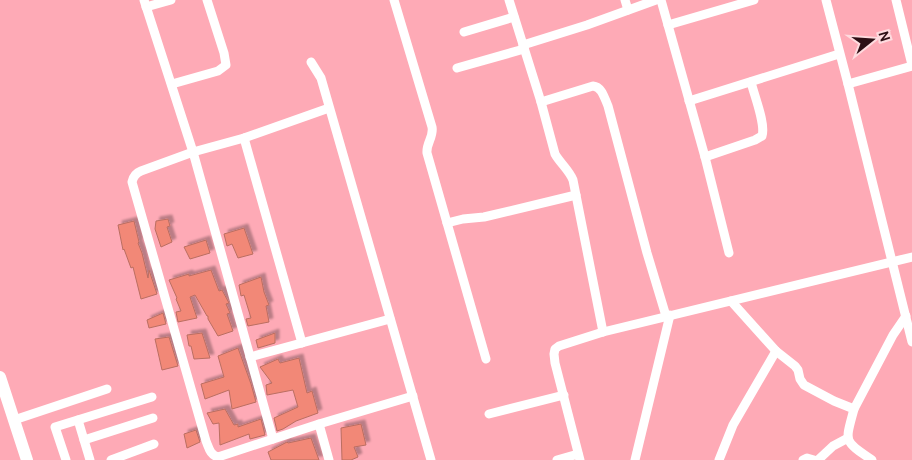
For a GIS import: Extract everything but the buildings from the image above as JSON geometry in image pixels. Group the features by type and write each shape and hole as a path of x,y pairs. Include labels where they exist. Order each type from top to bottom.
{"street":[{"path":"171,0 145,4 193,152 273,439"},
{"path":"172,84 218,71 226,65 224,53 206,0"},
{"path":"394,0 432,127 432,134 427,145 427,153 486,359"},
{"path":"509,0 555,154 572,176 603,332"},
{"path":"625,0 628,10"},
{"path":"457,68 524,47 656,0"},
{"path":"661,0 705,157 729,253"},
{"path":"668,25 754,0"},
{"path":"826,0 912,342"},
{"path":"848,84 912,65 896,0"},
{"path":"464,32 514,17"},
{"path":"689,101 839,54"},
{"path":"311,62 321,78 431,460"},
{"path":"705,157 762,136 764,131 751,82"},
{"path":"541,102 593,86 598,87 600,90 608,106 647,253 668,315 635,460"},
{"path":"329,108 244,138 193,152 137,173 132,180 133,188 209,449 214,456 218,457 412,396"},
{"path":"244,138 302,343"},
{"path":"447,223 484,217 576,195"},
{"path":"557,460 579,457 555,363 555,349 603,332 668,315 912,257"},
{"path":"731,301 776,351 795,366 800,379 806,387 854,410"},
{"path":"872,460 853,447 848,438 848,433 854,410 893,335 906,316"},
{"path":"250,357 390,319"},
{"path":"719,460 733,425 776,351"},
{"path":"0,377 27,460"},
{"path":"14,420 107,389"},
{"path":"489,414 564,395"},
{"path":"66,460 56,427 152,397"},
{"path":"84,440 153,418"},
{"path":"78,420 90,460"},
{"path":"319,424 329,460"},
{"path":"818,460 833,446 848,438"},
{"path":"111,460 154,444"},
{"path":"803,460 807,458 814,460"}]}
